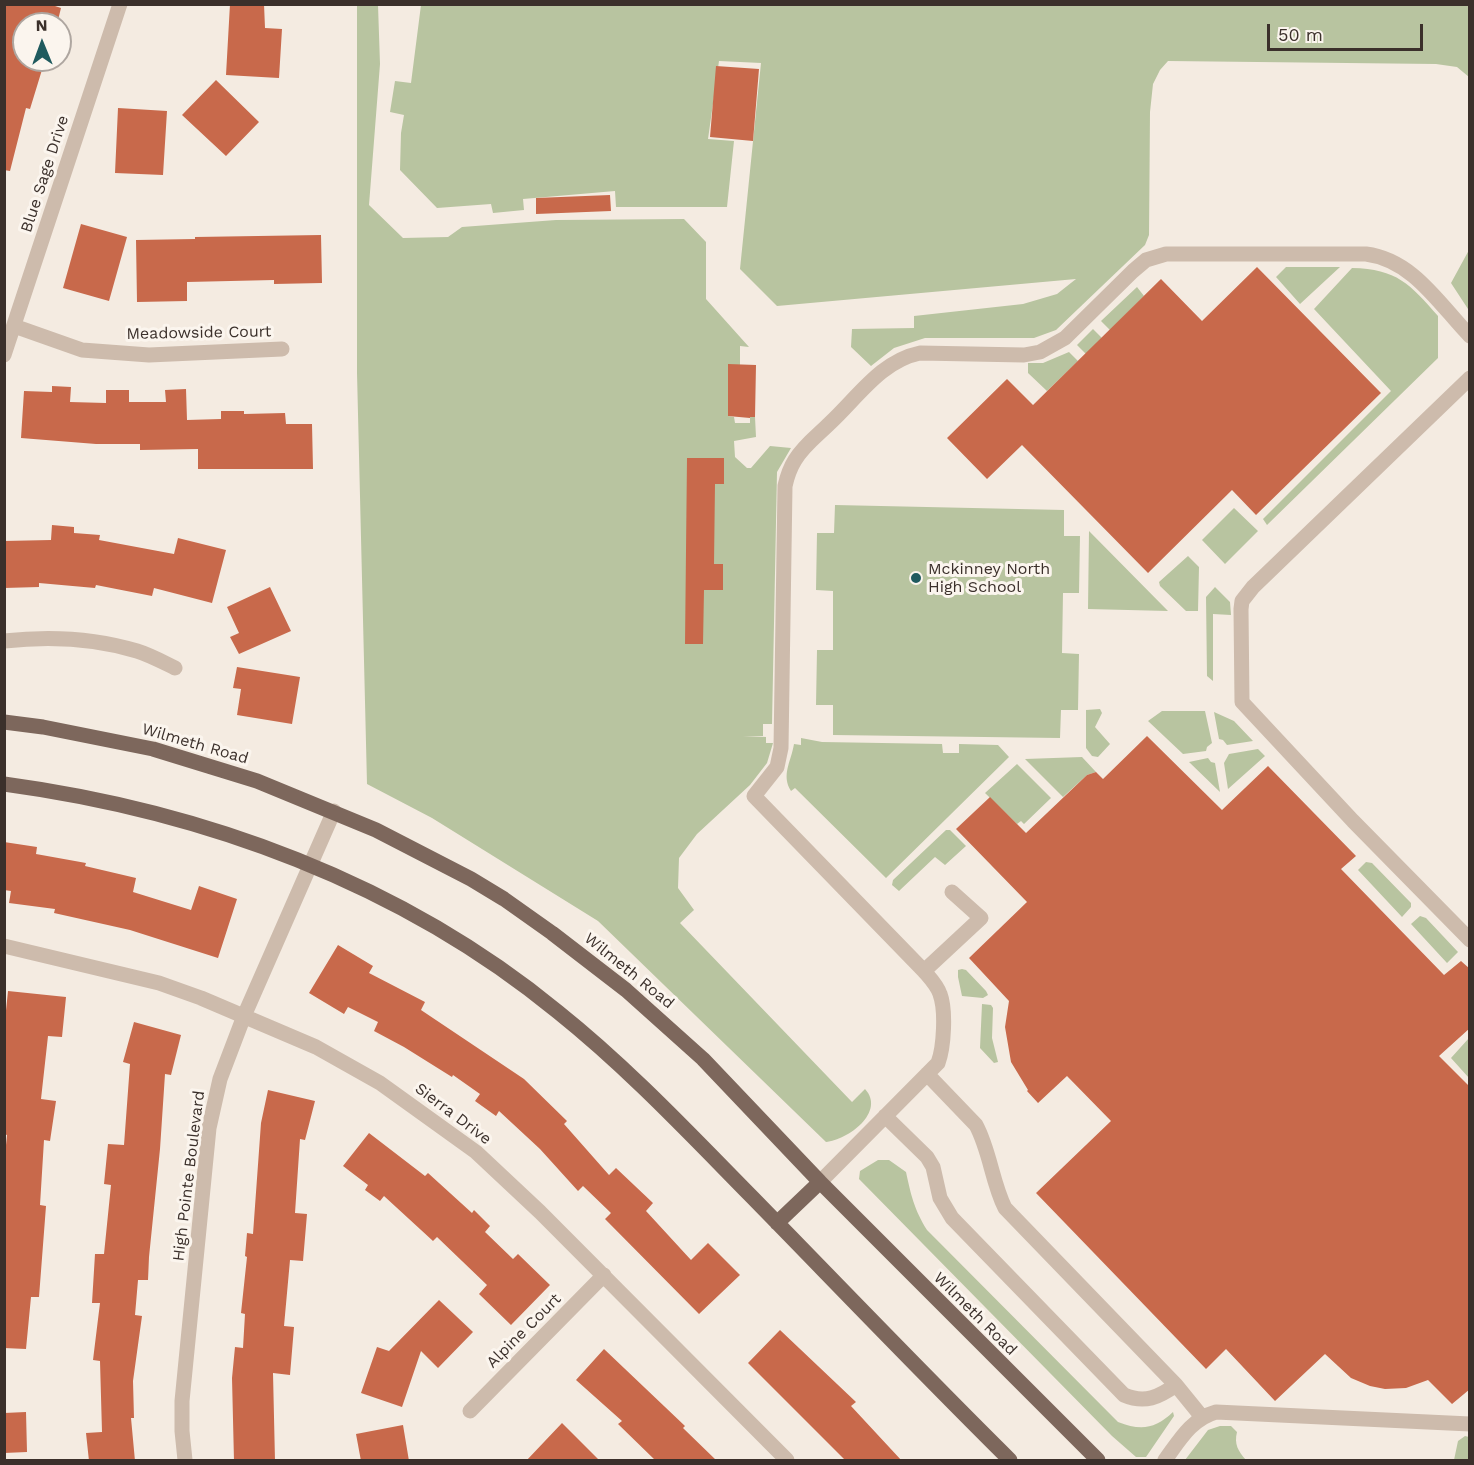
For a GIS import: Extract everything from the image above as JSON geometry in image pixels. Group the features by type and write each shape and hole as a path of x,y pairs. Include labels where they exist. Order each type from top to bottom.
{"main road":[{"name":"Wilmeth Road","path":"4,722 153,749 257,781 334,811 471,879 585,957 703,1059 820,1182 1098,1461"},
{"path":"4,784 107,801 161,814 255,844 310,865 392,903 483,958 557,1011 642,1086 1010,1461"},
{"path":"777,1223 820,1182"}],"street":[{"name":"Blue Sage Drive","path":"4,355 120,4"},
{"path":"820,1182 938,1063 942,1051 943,1003 935,983 754,796 777,767 781,748 785,486 790,469 801,451 884,370 906,356 920,353 1024,355 1040,352 1065,338 1146,260 1166,254 1380,256 1394,261 1421,283 1470,336"},
{"name":"Meadowside Court","path":"14,326 82,350 149,355 282,349"},
{"path":"1470,378 1253,587 1242,601 1240,618 1242,702 1353,821 1470,940"},
{"path":"4,641 32,638 79,639 139,652 175,668"},
{"name":"High Pointe Boulevard","path":"184,1461 182,1401 209,1128 220,1079 244,1016 334,811"},
{"path":"924,971 981,918 952,892"},
{"name":"Sierra Drive","path":"4,946 159,983 316,1047 380,1083 476,1152 604,1275 787,1461"},
{"path":"927,1074 976,1125 981,1134 995,1185 1005,1208 1176,1385 1202,1417"},
{"path":"885,1116 927,1157 933,1167 940,1198 952,1218 1124,1395 1142,1400 1153,1398 1164,1394 1176,1385"},
{"name":"Alpine Court","path":"470,1412 604,1275"},
{"path":"1165,1461 1191,1426 1202,1417 1216,1412 1470,1424"}],"green space":[{"path":"357,5 378,5 380,64 369,205 403,238 448,237 462,227 556,220 684,219 706,242 706,299 749,347 740,346 740,365 728,365 728,416 734,417 735,423 750,423 750,417 755,417 756,437 734,441 735,457 747,468 751,468 770,446 791,448 777,472 772,724 763,724 763,736 743,736 766,737 766,743 773,743 767,763 750,785 697,834 679,858 678,888 694,910 680,923 852,1102 865,1089 870,1098 871,1107 868,1115 854,1130 835,1140 826,1142 598,921 432,818 367,784 357,373"},
{"path":"421,5 1469,5 1469,77 1457,67 1436,64 1168,61 1153,84 1150,112 1149,235 1145,245 1056,330 1034,338 925,338 894,348 871,366 851,347 852,329 914,328 914,316 1023,304 1057,294 1076,279 777,306 740,269 761,63 719,61 708,139 734,141 727,207 616,207 615,191 523,199 524,210 493,213 491,204 437,208 400,170 404,115 390,112 395,81 411,83"},
{"path":"1469,250 1470,301 1468,309 1451,283"},
{"path":"1286,267 1340,267 1300,304 1276,277"},
{"path":"1352,268 1380,271 1392,275 1419,295 1438,316 1438,358 1267,525 1263,519 1391,391 1314,309"},
{"path":"1137,287 1144,296 1110,330 1101,321"},
{"path":"1093,329 1102,338 1086,354 1077,345"},
{"path":"1069,352 1078,361 1047,391 1028,373 1028,363 1043,363"},
{"path":"835,505 1064,510 1064,536 1080,536 1079,593 1063,593 1062,653 1079,654 1078,710 1061,710 1060,738 833,735 833,705 816,705 817,650 833,650 833,591 816,590 817,533 834,533"},
{"path":"1234,508 1258,531 1225,564 1202,540"},
{"path":"1089,531 1168,611 1088,609"},
{"path":"1188,556 1199,567 1198,611 1186,611 1160,586 1159,582"},
{"path":"1215,587 1230,602 1231,615 1213,614 1213,681 1207,676 1206,597"},
{"path":"1100,709 1102,713 1095,727 1110,744 1098,757 1092,756 1086,748 1086,710"},
{"path":"1162,711 1205,711 1212,743 1206,751 1183,754 1148,721"},
{"path":"1214,712 1234,721 1253,741 1227,745 1219,739"},
{"path":"801,738 822,742 942,744 943,753 959,753 959,744 998,745 1009,757 886,878 795,788 791,791 787,779 788,768 794,744 801,745"},
{"path":"1258,749 1265,756 1228,789 1224,763 1229,754"},
{"path":"1082,757 1096,772 1087,775 1063,797 1025,759"},
{"path":"1208,758 1215,763 1220,792 1189,762"},
{"path":"1017,764 1051,798 1024,824 1021,821 1017,824 985,793"},
{"path":"946,830 950,830 966,846 945,865 935,857 899,891 892,885 893,880"},
{"path":"1366,862 1372,863 1411,903 1411,907 1402,917 1358,870"},
{"path":"1420,916 1426,918 1458,952 1447,963 1411,924"},
{"path":"958,970 966,970 988,995 983,998 962,996"},
{"path":"982,1004 991,1005 993,1008 992,1038 998,1062 994,1063 980,1048"},
{"path":"1469,1038 1469,1078 1451,1058"},
{"path":"878,1160 889,1160 906,1172 914,1202 927,1230 1118,1422 1134,1427 1147,1427 1160,1422 1173,1412 1174,1416 1146,1457 1136,1457 1112,1436 859,1179 860,1171"},
{"path":"1220,1426 1231,1426 1237,1432 1237,1447 1246,1460 1185,1460 1208,1430"},
{"path":"1465,1436 1469,1437 1469,1460 1454,1460 1458,1441"}],"building":[{"path":"4,4 49,4 61,8 60,12 12,12 12,72 41,72 30,109 26,108 10,171 4,170"},
{"path":"230,4 264,4 265,28 282,29 279,78 226,75"},
{"path":"716,66 759,69 753,141 710,137"},
{"path":"216,80 259,122 226,156 182,115"},
{"path":"118,108 167,111 163,175 115,173"},
{"path":"610,195 611,211 536,214 536,198"},
{"path":"81,224 127,237 109,301 63,288"},
{"path":"321,235 322,283 274,284 274,280 187,282 187,301 137,302 136,240"},
{"path":"1257,267 1381,393 1256,515 1232,490 1148,573 1022,445 987,479 947,438 1007,379 1033,405 1161,279 1202,321"},
{"path":"728,364 756,365 755,417 728,416"},
{"path":"52,386 71,387 70,402 106,403 106,390 129,390 129,402 166,402 165,390 186,389 187,420 221,419 221,411 244,411 244,414 285,413 286,424 312,424 313,469 198,469 198,449 140,450 140,444 96,444 21,438 24,391 52,392"},
{"path":"687,458 724,458 724,484 715,484 714,564 723,564 723,590 704,590 703,644 685,644"},
{"path":"52,525 74,527 74,533 100,535 99,540 174,554 178,538 226,550 212,603 154,588 152,596 96,585 95,588 39,583 39,587 4,588 4,541 51,540"},
{"path":"270,587 291,631 239,654 230,637 239,633 227,607"},
{"path":"237,667 300,677 292,724 237,715 241,689 233,688"},
{"path":"1147,736 1222,810 1268,766 1356,856 1341,869 1444,975 1461,961 1470,969 1470,1028 1439,1056 1470,1087 1470,1389 1452,1404 1428,1380 1406,1388 1385,1389 1370,1386 1351,1378 1325,1354 1275,1401 1226,1349 1206,1369 1036,1193 1111,1121 1067,1076 1038,1103 1027,1091 1011,1062 1005,1027 1009,1001 969,958 1027,902 956,829 990,797 1026,833 1087,775 1096,772 1103,779"},
{"path":"4,842 37,847 36,854 86,863 85,866 136,878 133,892 191,910 199,886 237,899 218,958 130,930 54,913 55,909 9,903 11,891 4,890"},
{"path":"338,945 373,966 369,973 425,1002 421,1010 524,1079 567,1121 564,1124 609,1175 616,1168 653,1203 646,1211 691,1260 708,1243 740,1275 699,1314 605,1219 611,1213 583,1186 578,1191 540,1149 499,1111 496,1116 475,1101 480,1094 453,1075 452,1077 374,1031 378,1022 348,1007 344,1014 309,993"},
{"path":"8,991 66,997 62,1037 48,1036 41,1099 56,1101 50,1141 44,1140 40,1205 46,1206 39,1297 31,1297 26,1349 4,1348 4,1165 7,1135 4,1134 4,1030"},
{"path":"134,1022 181,1035 171,1075 165,1074 148,1280 138,1280 135,1315 142,1316 133,1381 134,1418 131,1418 135,1461 89,1461 86,1433 102,1432 100,1361 93,1360 100,1303 92,1303 95,1254 104,1254 111,1185 104,1184 108,1144 124,1145 130,1064 123,1062"},
{"path":"268,1090 315,1101 305,1140 300,1139 295,1213 307,1214 303,1261 290,1260 284,1326 294,1327 290,1375 273,1373 275,1461 234,1461 232,1378 235,1347 243,1348 245,1314 241,1313 247,1233 253,1234 261,1123"},
{"path":"369,1133 425,1176 428,1173 472,1213 474,1210 490,1226 485,1232 513,1259 518,1254 550,1285 511,1325 479,1294 487,1285 437,1237 433,1241 384,1196 380,1201 365,1190 368,1185 343,1166"},
{"path":"439,1300 473,1332 438,1368 421,1351 402,1407 361,1393 377,1347 389,1351"},
{"path":"780,1330 856,1402 851,1406 902,1461 846,1461 748,1363"},
{"path":"604,1349 685,1426 683,1428 717,1461 656,1461 618,1424 622,1421 576,1380"},
{"path":"26,1412 27,1452 4,1453 4,1413"},
{"path":"562,1423 600,1461 526,1461"},
{"path":"403,1425 409,1461 361,1461 356,1434"}],"place":[{"name":"Mckinney North High School","path":"916,578"}]}
